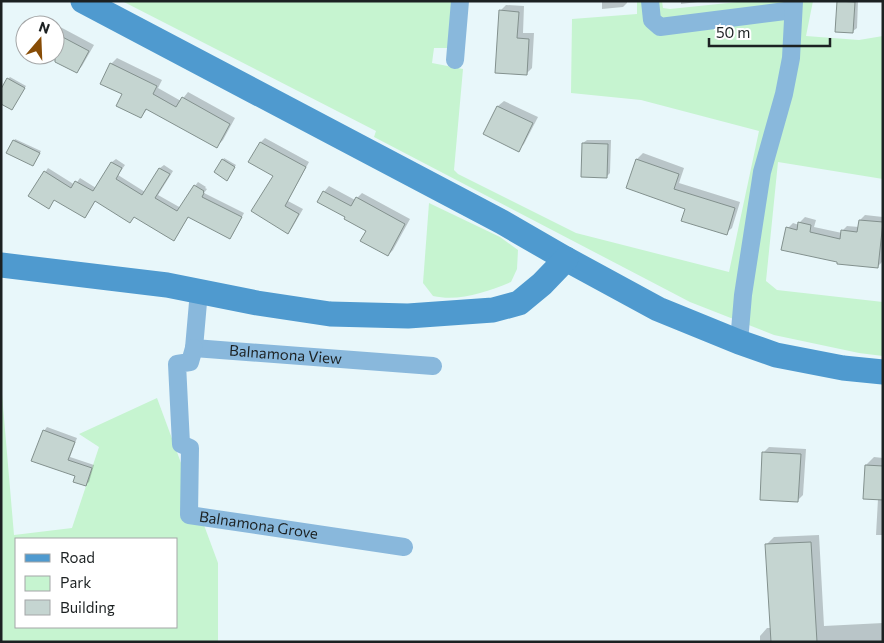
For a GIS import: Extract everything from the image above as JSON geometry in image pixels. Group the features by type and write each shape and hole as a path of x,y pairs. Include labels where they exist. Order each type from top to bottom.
{"main road":[{"path":"83,1 502,222 658,309 776,355 843,368 883,372"},
{"path":"1,265 167,284 257,303 330,314 408,316 494,310 518,304 542,284 566,259"}],"street":[{"path":"455,60 460,1"},
{"path":"650,1 652,20 660,27 793,6 791,58 784,94 762,172 743,295 739,342"},
{"path":"194,348 199,291"},
{"name":"Balnamona View","path":"194,348 433,366"},
{"name":"Balnamona Grove","path":"194,348 190,362 177,364 181,444 190,448 189,516 404,547"}],"green space":[{"path":"122,1 455,1 450,48 434,48 432,63 463,69 454,170 458,174 576,233 729,272 759,131 641,100 571,93 572,19 637,14 637,1 662,1 663,8 670,9 747,1 813,1 806,36 859,40 883,36 883,179 778,162 766,281 777,290 883,302 883,356 859,353 774,335 690,302 374,137 376,131"},
{"path":"429,203 500,237 518,250 517,269 511,282 463,297 443,298 433,296 423,283"},
{"path":"1,383 14,535 72,528 99,447 79,434 157,398 218,563 218,642 1,642"}],"building":[{"path":"837,1 855,2 853,33 835,32"},
{"path":"499,10 519,12 517,38 529,39 527,75 495,73"},
{"path":"65,38 89,51 77,73 61,65 65,65"},
{"path":"110,63 157,86 153,94 176,107 182,97 230,124 217,148 146,109 141,118 116,106 122,94 100,84"},
{"path":"7,78 25,88 12,110 1,104 1,89"},
{"path":"497,106 533,123 519,152 483,134"},
{"path":"13,140 40,153 33,166 6,153"},
{"path":"260,142 306,167 285,206 299,214 288,234 251,211 273,176 248,162"},
{"path":"582,143 608,144 607,178 581,177"},
{"path":"222,159 235,167 227,181 214,172"},
{"path":"636,159 679,174 674,189 735,208 727,235 681,221 685,209 626,188"},
{"path":"111,162 122,168 116,179 142,195 159,168 170,174 155,198 177,211 194,185 204,191 202,197 242,217 230,239 188,217 174,241 134,217 130,223 95,201 85,218 54,200 49,209 28,196 44,171 71,188 75,181 93,191"},
{"path":"323,191 351,206 356,197 405,224 388,256 360,241 366,231 317,202"},
{"path":"859,220 883,222 878,268 837,264 837,262 781,250 786,227 797,230 798,222 811,225 810,232 840,239 841,230 857,232"},
{"path":"43,430 75,442 68,460 92,468 86,486 73,482 75,476 31,461"},
{"path":"762,452 801,454 798,502 760,500"},
{"path":"865,465 883,466 883,500 863,499"},
{"path":"811,542 817,642 771,642 765,544"}]}
